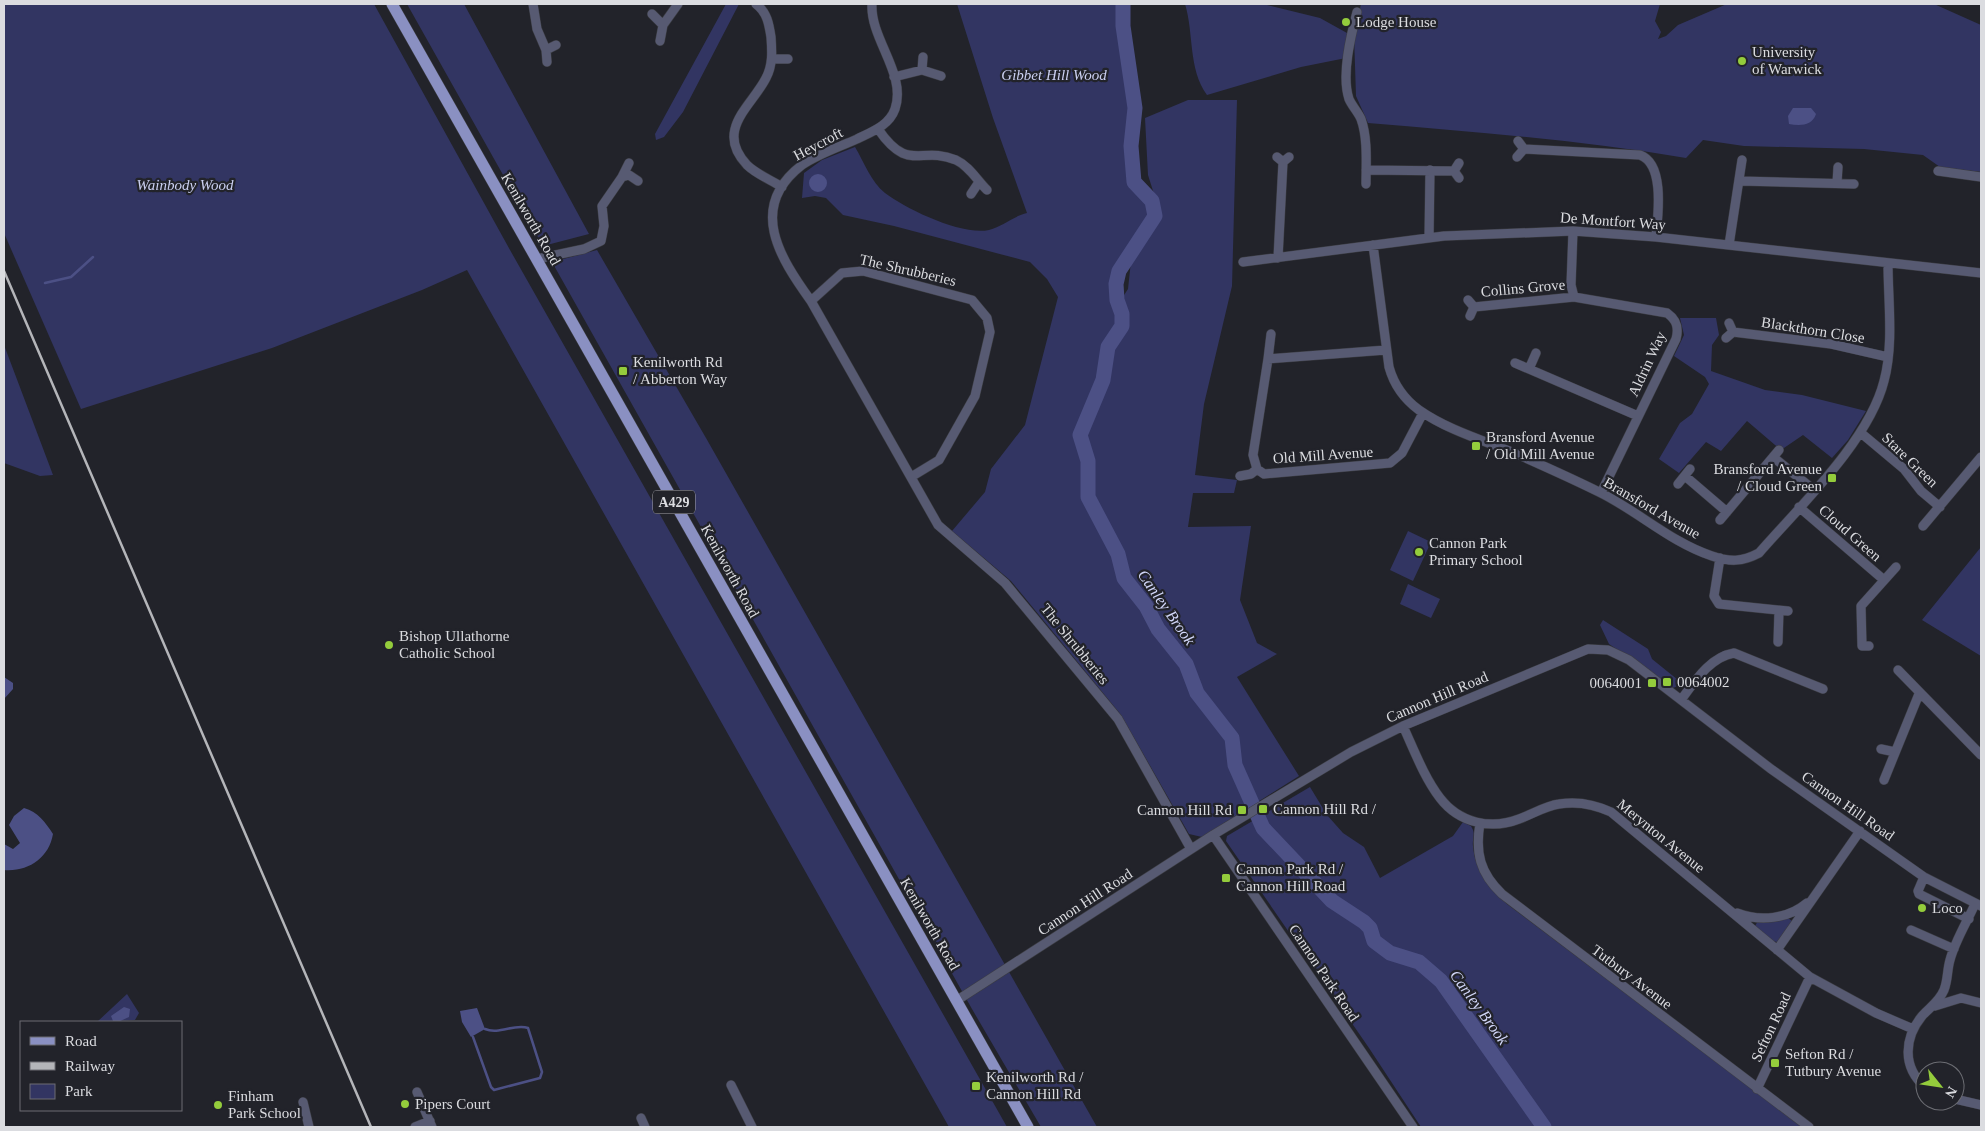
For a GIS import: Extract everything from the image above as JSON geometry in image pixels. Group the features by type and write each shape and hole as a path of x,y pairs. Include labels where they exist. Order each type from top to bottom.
{"main road":[{"name":"Kenilworth Road","path":"392,4 1028,1127"}],"street":[{"path":"533,4 537,29 546,50 547,62"},
{"path":"660,41 663,25 678,4"},
{"name":"Heycroft","path":"811,301 789,270 776,244 773,217 782,187 803,165 878,128 887,122 895,109 894,77 873,22 872,4"},
{"path":"763,6 769,23 772,59 767,76 739,116 735,126 735,139 738,152 747,165 782,187"},
{"path":"1357,12 1343,68 1349,99 1360,118 1364,130 1366,184"},
{"path":"652,14 663,25"},
{"path":"546,50 556,45"},
{"path":"922,70 923,58"},
{"path":"772,59 788,59"},
{"path":"894,77 922,70 941,76"},
{"path":"878,128 898,151 909,157 934,157 957,161 967,168 987,190"},
{"path":"1518,141 1524,149"},
{"path":"1517,157 1524,149"},
{"path":"1524,149 1640,155 1646,158 1653,166 1658,190 1656,237"},
{"path":"1278,258 1283,159"},
{"path":"1729,245 1742,160"},
{"path":"536,259 584,249 602,241 604,226 602,206 622,177 629,163"},
{"path":"1837,183 1838,167"},
{"path":"1366,170 1458,171"},
{"path":"1429,238 1430,170"},
{"path":"1938,171 1981,177"},
{"path":"622,177 629,175 638,181"},
{"path":"1740,181 1854,184"},
{"path":"971,194 980,182"},
{"path":"1573,230 1571,285 1574,297"},
{"name":"De Montfort Way","path":"1243,262 1429,238 1501,232 1573,230 1656,237 1981,273"},
{"name":"Bransford Avenue","path":"1373,245 1386,350 1391,373 1396,385 1408,401 1424,413 1460,432 1520,456 1601,493 1688,546 1720,558 1741,561 1759,553 1861,433 1881,390 1888,356 1888,263"},
{"name":"The Shrubberies","path":"911,477 939,460 975,396 990,332 987,318 972,300 863,271 842,273 811,301 938,525 1005,583 1118,719 1191,849"},
{"name":"Collins Grove","path":"1470,316 1471,303 1574,297"},
{"name":"Aldrin Way","path":"1574,297 1668,313 1677,323 1676,339 1601,493"},
{"name":"Blackthorn Close","path":"1729,331 1831,344 1888,356"},
{"name":"Old Mill Avenue","path":"1271,334 1253,455 1257,469 1264,474 1390,463 1402,453 1424,413"},
{"path":"1268,359 1386,350"},
{"path":"1529,369 1536,353"},
{"path":"1515,363 1638,416"},
{"name":"Stare Green","path":"1861,433 1904,470 1921,491 1940,507"},
{"path":"1720,520 1776,454 1814,490"},
{"name":"Stare Green","path":"1923,526 1981,457"},
{"name":"Old Mill Avenue","path":"1240,476 1251,474 1257,469"},
{"path":"1684,476 1727,512"},
{"name":"Cloud Green","path":"1799,507 1884,580"},
{"path":"1720,558 1714,596 1719,604 1783,611 1778,642"},
{"name":"Cloud Green","path":"1869,646 1862,646 1861,606 1896,567"},
{"name":"Cannon Hill Road","path":"956,1001 1213,835 1352,752 1403,726 1588,649 1602,649 1620,655 1771,769 1924,877 1978,905"},
{"path":"1682,700 1707,668 1723,655 1734,653 1823,689"},
{"path":"1898,670 1919,694 1981,755"},
{"path":"1884,780 1919,694"},
{"name":"Merynton Avenue","path":"1403,726 1440,798 1456,813 1480,823 1508,823 1548,806 1564,803 1581,803 1605,809 1621,818 1810,977 1876,1013 1912,1029"},
{"path":"1881,749 1895,752"},
{"name":"Tutbury Avenue","path":"1480,823 1477,843 1479,858 1491,882 1502,894 1809,1127"},
{"path":"1777,950 1860,832"},
{"name":"Cannon Park Road","path":"1213,835 1413,1127"},
{"path":"1924,877 1918,891 1919,894 1968,918"},
{"path":"1732,910 1745,916 1774,918 1802,906 1818,892"},
{"path":"1935,1006 1947,980 1950,959 1954,949 1968,918 1978,905"},
{"path":"1910,930 1954,949"},
{"name":"Sefton Road","path":"1757,1089 1810,977"},
{"path":"1947,980 1952,990 1961,998"},
{"path":"1915,1076 1909,1064 1908,1051 1912,1029 1923,1015 1935,1006 1961,998 1981,1002"},
{"path":"731,1085 752,1127"},
{"path":"416,1127 431,1124 417,1092"},
{"path":"303,1102 309,1127"},
{"path":"1965,1102 1981,1106"},
{"path":"641,1118 645,1127"}],"green space":[{"name":"Wainbody Wood","path":"4,4 374,4 510,250 1007,1127 949,1127 467,270 422,290 272,348 81,409 4,233"},
{"path":"407,4 464,4 589,234 543,246"},
{"path":"726,4 739,4 683,112 664,137 656,140 655,134"},
{"name":"Gibbet Hill Wood","path":"957,4 1119,4 1131,110 1127,144 1130,184 1149,202 1153,216 1130,247 1117,270 1114,294 1117,306 1128,289 1131,261 1161,216 1148,175 1145,118 1188,100 1237,100 1232,286 1204,404 1195,475 1237,480 1234,493 1193,493 1188,527 1251,526 1240,600 1257,643 1277,654 1237,677 1299,776 1202,837 1189,834 1121,715 1011,581 952,531 985,492 991,469 1025,425 1058,297 1047,279 1030,262 894,226 843,215 826,198 815,196 802,198 804,173 822,160 855,147 872,178 885,193 935,220 964,229 978,231 989,230 1027,213 993,118"},
{"path":"1185,4 1263,4 1320,18 1347,33 1346,58 1301,67 1207,95 1201,85 1194,62"},
{"path":"1361,4 1660,4 1655,21 1661,32 1658,39 1666,36 1678,25 1727,4 1934,4 1981,25 1981,172 1940,167 1923,155 1864,149 1744,146 1703,140 1686,158 1567,141 1368,123 1356,96 1354,35"},
{"path":"597,250 706,438 1097,1127 1041,1127 972,1009 552,262"},
{"path":"1680,318 1716,318 1719,335 1712,345 1711,371 1765,390 1802,395 1866,411 1848,440 1832,458 1803,435 1781,450 1747,421 1721,451 1706,442 1679,473 1659,459 1680,423 1692,414 1709,384 1705,377 1674,356 1684,335"},
{"path":"4,345 53,475 40,476 4,463"},
{"path":"1408,531 1431,542 1413,581 1390,570"},
{"path":"1981,547 1981,656 1922,620"},
{"path":"1408,584 1440,599 1431,618 1400,604"},
{"path":"1603,620 1648,649 1652,659 1683,684 1673,688 1609,644 1600,625"},
{"path":"1310,787 1327,815 1343,833 1364,847 1380,878 1453,836 1463,822 1471,826 1474,832 1474,855 1480,871 1489,885 1507,904 1803,1127 1421,1127 1369,1048 1226,841 1227,836"},
{"path":"1788,918 1792,921 1777,942 1772,941 1755,926 1758,921"},
{"path":"127,994 139,1013 135,1020 98,1021"}],"shaded area":[{"path":"1793,108 1811,108 1816,114 1809,123 1801,125 1789,124 1788,116"},
{"path":"818,174 824,177 827,183 824,189 818,192 812,189 809,183 812,177"},
{"path":"4,677 13,683 13,689 4,699"},
{"path":"24,808 37,815 47,825 53,834 51,843 36,862 21,869 4,870 4,844 13,849 20,843 9,825 14,816"},
{"path":"124,1007 130,1009 129,1017 120,1021 113,1021 111,1016"},
{"path":"477,1008 485,1029 471,1037 462,1022 460,1011"}],"waterway":[{"name":"Canley Brook","path":"1123,4 1123,26 1135,108 1131,146 1134,182 1152,201 1155,216 1119,271 1116,284 1117,300 1122,314 1122,326 1108,347 1103,380 1080,435 1088,461 1088,497 1118,554 1124,578 1146,606 1158,629 1186,664 1197,693 1232,738 1235,765 1263,828 1332,901 1370,928 1374,941 1390,953 1419,962 1441,981 1544,1127"},
{"path":"45,283 71,277 93,257"},
{"path":"473,1037 491,1087 494,1090 540,1078 542,1072 528,1028 518,1027 496,1031 485,1029"}],"railway":[{"path":"4,271 371,1127"}],"place":[{"name":"Lodge House","path":"1346,22"},
{"name":"University of Warwick","path":"1742,61"},
{"name":"Kenilworth Rd / Abberton Way","path":"623,371"},
{"name":"Bransford Avenue / Old Mill Avenue","path":"1476,446"},
{"name":"Bransford Avenue / Cloud Green","path":"1832,478"},
{"name":"Cannon Park Primary School","path":"1419,552"},
{"name":"Bishop Ullathorne Catholic School","path":"389,645"},
{"name":"0064002","path":"1667,682"},
{"name":"0064001","path":"1652,683"},
{"name":"Cannon Hill Rd /","path":"1263,809"},
{"name":"Cannon Hill Rd","path":"1242,810"},
{"name":"Cannon Park Rd / Cannon Hill Road","path":"1226,878"},
{"name":"Loco","path":"1922,908"},
{"name":"Sefton Rd / Tutbury Avenue","path":"1775,1063"},
{"name":"Kenilworth Rd / Cannon Hill Rd","path":"976,1086"},
{"name":"Pipers Court","path":"405,1104"},
{"name":"Finham Park School","path":"218,1105"}]}
